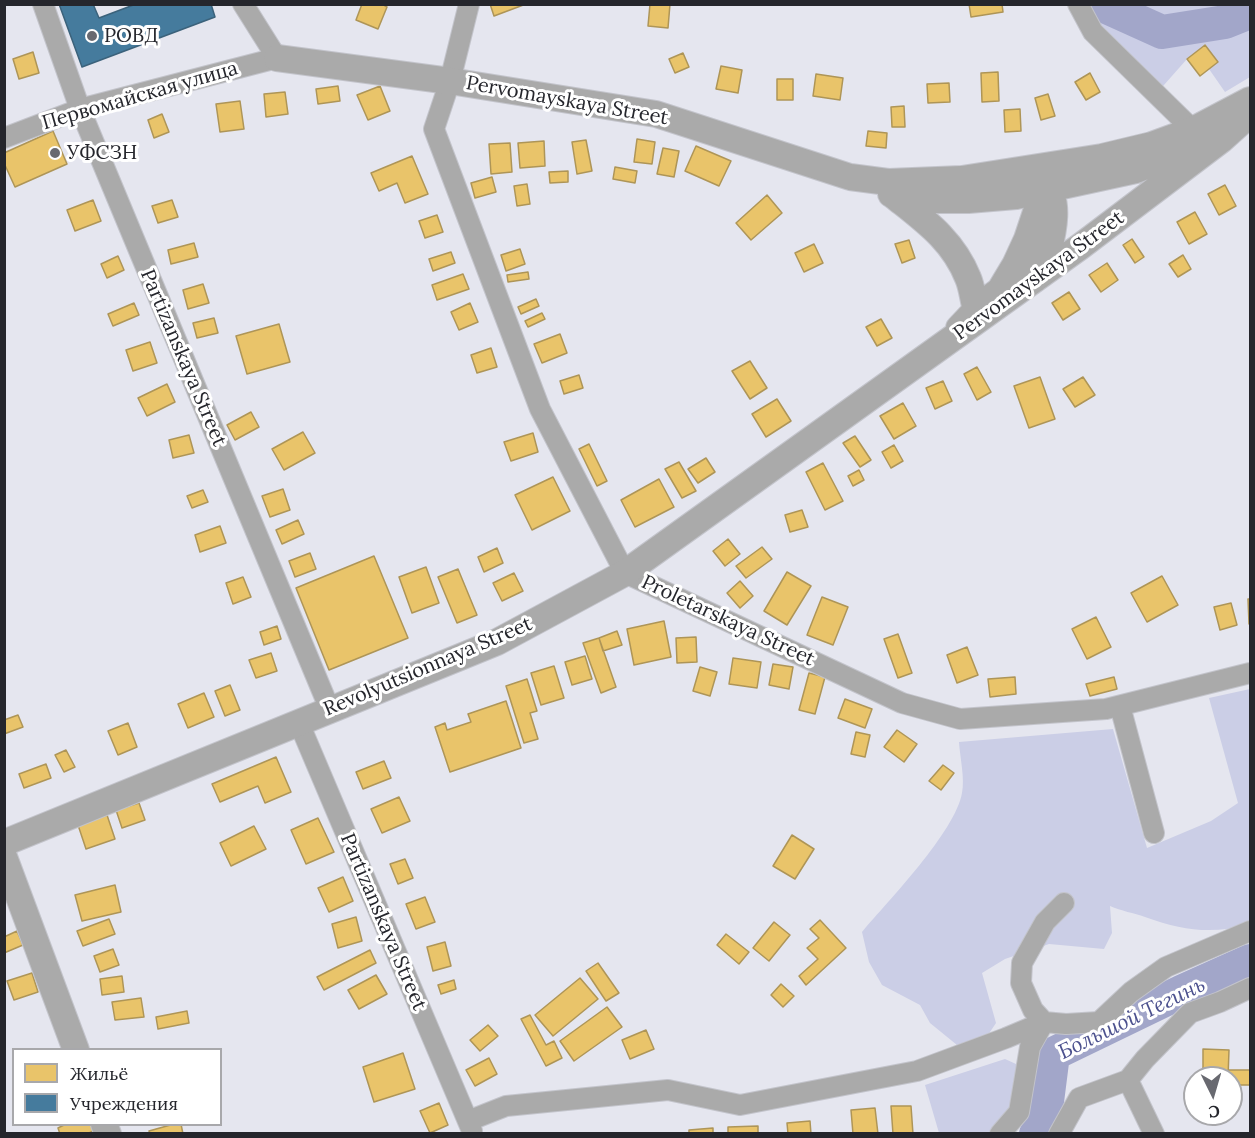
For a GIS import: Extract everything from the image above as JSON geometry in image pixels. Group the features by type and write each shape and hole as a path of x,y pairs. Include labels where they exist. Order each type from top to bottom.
{"street":[{"name":"Partizanskaya Street","path":"43,4 80,109 330,710"},
{"path":"243,4 277,58"},
{"name":"Proletarskaya Street","path":"470,4 450,81 434,129 540,409 625,573 902,703 960,719 1106,709 1251,673"},
{"path":"1078,4 1093,32 1193,130"},
{"name":"Первомайская улица","path":"4,138 80,109 277,58"},
{"name":"Pervomayskaya Street","path":"277,58 450,81 656,114 890,188 1080,161 1152,145 1250,113"},
{"path":"890,188 929,200 968,200 1016,196 1094,180 1136,170 1170,158 1212,138 1250,113"},
{"name":"Pervomayskaya Street","path":"938,350 1221,140 1250,113"},
{"path":"975,310 1000,290 1015,265 1027,239 1042,194 1061,172 1080,161"},
{"path":"992,175 1021,176 1039,181 1052,192 1053,220 1048,255 1035,279"},
{"name":"Pervomayskaya Street","path":"890,188 939,231 955,253 969,279 975,310 938,350"},
{"name":"Revolyutsionnaya Street","path":"4,843 497,642 625,573 938,350"},
{"path":"1120,706 1154,833"},
{"name":"Partizanskaya Street","path":"298,723 471,1127 506,1106 668,1090 740,1105 917,1071 1044,1022"},
{"path":"4,857 75,1048"},
{"path":"1064,903 1045,922 1022,963 1021,982 1033,1010 1044,1022 1066,1024 1099,1022 1131,992 1166,967 1251,931"},
{"path":"1059,1134 1079,1098 1128,1080 1190,1013 1251,988"},
{"path":"1000,1134 1019,1112 1030,1047 1044,1022"},
{"path":"1128,1080 1154,1134"}],"shaded area":[{"path":"1078,5 1250,5 1250,77 1225,92 1209,69 1218,62 1205,45 1187,59 1156,94"},
{"path":"1250,689 1250,925 1222,930 1197,930 1159,922 1110,906 1112,933 1104,949 1049,944 1005,959 982,973 996,1023 988,1035 957,1045 930,1023 920,1005 882,985 869,962 862,932 934,846 957,809 963,787 959,742 1113,729 1147,848 1211,821 1238,803 1209,698"},
{"path":"1005,1059 1016,1064 1018,1075 1008,1113 989,1133 939,1133 925,1085"}],"building: Жильё":[{"path":"362,4 382,4 387,7 378,29 356,20"},
{"path":"490,4 526,4 494,16"},
{"path":"650,4 670,4 668,28 648,26"},
{"path":"969,4 1002,4 1003,12 971,17"},
{"path":"1205,45 1218,62 1200,76 1187,59"},
{"path":"33,52 39,73 19,79 13,59"},
{"path":"683,53 689,67 675,73 669,59"},
{"path":"721,66 742,70 738,93 716,89"},
{"path":"998,72 999,101 982,102 981,73"},
{"path":"1090,73 1100,92 1086,100 1075,82"},
{"path":"816,74 843,78 840,100 813,96"},
{"path":"777,79 793,79 793,100 777,100"},
{"path":"949,83 950,102 928,103 927,84"},
{"path":"338,86 340,101 318,104 316,89"},
{"path":"380,86 390,111 368,120 357,95"},
{"path":"285,92 288,114 266,117 264,94"},
{"path":"1048,94 1055,116 1041,120 1035,98"},
{"path":"240,101 244,129 220,132 216,104"},
{"path":"904,106 905,127 892,127 891,107"},
{"path":"1020,109 1021,131 1005,132 1004,110"},
{"path":"162,114 169,132 154,138 148,120"},
{"path":"53,131 67,164 15,187 4,163 4,153"},
{"path":"868,131 887,133 886,148 866,146"},
{"path":"637,139 655,142 652,164 634,162"},
{"path":"586,140 592,171 577,174 572,142"},
{"path":"544,141 545,166 520,168 518,143"},
{"path":"510,143 512,172 491,174 489,144"},
{"path":"696,146 731,161 719,186 685,171"},
{"path":"663,148 679,151 674,177 657,174"},
{"path":"412,156 428,194 405,203 397,183 379,191 371,173"},
{"path":"615,167 637,171 635,183 613,179"},
{"path":"568,171 568,182 550,183 549,172"},
{"path":"492,177 496,192 475,198 471,183"},
{"path":"527,184 530,204 517,206 514,186"},
{"path":"1225,185 1236,206 1219,215 1208,194"},
{"path":"767,195 782,213 751,240 736,223"},
{"path":"93,200 101,221 75,231 67,210"},
{"path":"172,200 178,217 158,223 152,206"},
{"path":"1195,212 1207,234 1189,244 1177,222"},
{"path":"437,215 443,232 425,238 419,221"},
{"path":"1132,239 1144,257 1135,263 1123,245"},
{"path":"909,240 915,258 902,263 895,244"},
{"path":"194,243 198,257 171,264 168,250"},
{"path":"814,244 823,263 804,272 795,253"},
{"path":"520,249 525,264 506,271 501,255"},
{"path":"451,252 455,263 433,271 429,259"},
{"path":"1183,255 1191,269 1178,277 1169,264"},
{"path":"118,256 124,270 107,278 101,264"},
{"path":"1107,263 1118,280 1101,292 1089,275"},
{"path":"528,272 529,279 508,282 507,275"},
{"path":"463,274 469,289 437,300 432,285"},
{"path":"203,284 209,303 188,309 183,290"},
{"path":"1069,292 1080,309 1063,320 1052,303"},
{"path":"536,299 539,306 521,314 518,307"},
{"path":"134,303 139,315 113,326 108,314"},
{"path":"470,303 478,322 459,330 451,312"},
{"path":"542,313 545,319 528,327 525,321"},
{"path":"214,318 218,333 197,338 193,323"},
{"path":"881,319 892,338 877,346 866,327"},
{"path":"279,324 290,362 247,374 236,336"},
{"path":"560,334 567,353 542,363 534,344"},
{"path":"150,342 157,363 133,371 126,350"},
{"path":"491,348 497,367 477,373 471,355"},
{"path":"750,361 767,388 750,399 732,371"},
{"path":"977,367 991,392 977,400 964,374"},
{"path":"579,375 583,388 564,394 560,381"},
{"path":"1040,377 1055,419 1029,428 1014,386"},
{"path":"1083,377 1095,395 1075,407 1063,389"},
{"path":"943,381 952,401 935,409 926,388"},
{"path":"167,384 175,402 147,416 138,398"},
{"path":"777,399 791,421 766,437 752,414"},
{"path":"903,403 916,426 894,439 880,416"},
{"path":"251,412 259,427 235,440 227,425"},
{"path":"303,432 315,453 284,470 272,449"},
{"path":"533,433 538,452 511,461 504,442"},
{"path":"189,435 194,453 173,458 169,440"},
{"path":"855,436 871,460 860,467 843,443"},
{"path":"589,444 607,481 597,486 579,449"},
{"path":"894,445 903,461 891,468 882,452"},
{"path":"706,458 715,472 698,483 688,469"},
{"path":"679,462 696,491 682,498 665,469"},
{"path":"823,463 843,501 825,510 806,472"},
{"path":"859,470 864,480 853,486 848,476"},
{"path":"553,477 570,511 532,530 515,495"},
{"path":"659,479 674,507 635,527 621,500"},
{"path":"283,489 290,510 270,517 262,496"},
{"path":"203,490 208,502 192,508 187,496"},
{"path":"802,510 808,527 790,532 785,515"},
{"path":"298,520 304,534 282,544 276,530"},
{"path":"220,526 226,543 200,552 195,535"},
{"path":"728,539 740,554 725,566 713,551"},
{"path":"762,547 772,559 746,578 736,566"},
{"path":"497,548 503,563 484,572 478,557"},
{"path":"310,553 316,569 295,577 289,561"},
{"path":"374,556 408,638 329,670 296,588"},
{"path":"426,567 439,603 412,613 399,577"},
{"path":"458,569 477,615 457,623 438,577"},
{"path":"787,572 811,586 787,625 764,611"},
{"path":"514,573 523,591 502,601 493,583"},
{"path":"1162,576 1178,605 1147,622 1131,593"},
{"path":"243,577 251,597 233,604 226,583"},
{"path":"740,581 753,596 740,608 727,593"},
{"path":"822,597 848,607 833,645 807,635"},
{"path":"1248,599 1250,599 1250,624 1249,624"},
{"path":"1231,603 1237,625 1220,630 1214,607"},
{"path":"1096,617 1111,647 1087,659 1072,629"},
{"path":"664,621 671,657 634,665 627,629"},
{"path":"277,626 281,639 264,645 260,632"},
{"path":"617,631 622,645 603,651 599,638"},
{"path":"898,634 912,673 898,678 884,639"},
{"path":"696,637 697,662 677,663 676,638"},
{"path":"599,638 616,687 601,693 583,643"},
{"path":"967,647 978,675 957,683 947,655"},
{"path":"271,653 277,671 256,678 249,660"},
{"path":"585,656 592,679 572,685 565,662"},
{"path":"733,658 761,662 757,688 729,684"},
{"path":"773,664 793,667 789,689 769,685"},
{"path":"554,666 564,698 541,705 531,673"},
{"path":"700,667 717,672 710,696 693,691"},
{"path":"809,673 825,677 815,714 799,710"},
{"path":"1015,677 1016,694 990,697 988,679"},
{"path":"1114,677 1117,689 1090,696 1086,684"},
{"path":"527,679 537,711 530,713 538,739 524,743 506,686"},
{"path":"230,685 240,710 225,716 215,691"},
{"path":"204,693 214,717 188,728 178,704"},
{"path":"845,699 872,709 865,728 838,718"},
{"path":"506,701 521,748 450,772 435,727 445,723 447,730 471,722 468,714"},
{"path":"18,715 23,727 4,734 4,720"},
{"path":"128,723 137,747 118,755 108,731"},
{"path":"897,730 917,744 904,762 884,747"},
{"path":"856,732 870,735 865,757 851,754"},
{"path":"66,750 75,767 64,772 55,755"},
{"path":"276,757 291,792 265,803 258,786 220,802 212,784"},
{"path":"384,761 391,778 363,789 356,772"},
{"path":"46,764 51,778 24,788 19,774"},
{"path":"943,765 954,773 941,790 929,781"},
{"path":"399,797 410,821 382,833 371,809"},
{"path":"139,803 145,820 122,828 116,810"},
{"path":"107,815 115,839 86,849 78,825"},
{"path":"318,818 334,852 306,864 291,830"},
{"path":"254,826 266,849 231,866 220,843"},
{"path":"792,835 814,849 795,879 773,866"},
{"path":"405,859 413,878 398,884 390,864"},
{"path":"343,877 353,901 329,912 318,888"},
{"path":"115,885 121,912 82,921 75,895"},
{"path":"425,897 435,922 416,929 406,904"},
{"path":"356,917 362,941 338,948 332,924"},
{"path":"109,919 115,934 83,946 77,931"},
{"path":"820,920 846,948 806,985 799,976 818,959 807,948 819,938 810,929"},
{"path":"774,922 790,935 769,961 753,948"},
{"path":"17,931 23,945 4,953 4,937"},
{"path":"726,934 749,952 739,964 717,945"},
{"path":"445,942 451,966 433,971 427,947"},
{"path":"113,949 119,965 100,972 94,956"},
{"path":"370,950 376,963 324,990 317,977"},
{"path":"598,963 619,993 606,1001 586,971"},
{"path":"32,973 38,992 14,1000 7,981"},
{"path":"376,975 387,994 359,1009 348,990"},
{"path":"122,976 124,992 102,995 100,979"},
{"path":"580,978 598,999 553,1036 535,1015"},
{"path":"454,980 456,989 441,994 438,985"},
{"path":"781,984 794,996 783,1007 771,995"},
{"path":"141,998 144,1017 115,1020 112,1002"},
{"path":"607,1007 622,1027 574,1061 560,1041"},
{"path":"187,1011 189,1023 158,1029 156,1017"},
{"path":"530,1015 546,1045 554,1041 562,1058 546,1066 521,1019"},
{"path":"488,1025 498,1036 480,1051 470,1040"},
{"path":"646,1030 654,1049 630,1059 622,1040"},
{"path":"1203,1049 1229,1050 1228,1066 1203,1066"},
{"path":"403,1053 415,1089 374,1102 363,1067"},
{"path":"489,1058 497,1074 475,1086 466,1070"},
{"path":"1243,1070 1250,1070 1250,1085 1243,1085"},
{"path":"439,1103 448,1125 430,1133 420,1111"},
{"path":"891,1106 911,1106 913,1134 893,1134"},
{"path":"875,1108 878,1134 853,1134 851,1110"},
{"path":"810,1121 811,1134 788,1134 787,1123"},
{"path":"94,1126 95,1130 87,1134 60,1134 58,1128"},
{"path":"167,1126 181,1126 183,1134 150,1134 149,1131"},
{"path":"758,1126 758,1134 728,1134 728,1127"},
{"path":"713,1128 713,1134 689,1134 689,1130"}],"building: Учреждения":[{"path":"59,4 93,4 99,18 136,4 211,4 215,17 82,67"}],"waterway":[{"name":"Большой Тегинь","path":"1100,4 1162,32 1225,22 1250,12"},
{"name":"Большой Тегинь","path":"1036,1134 1044,1125 1053,1054 1250,961"}],"place":[{"name":"РОВД","path":"92,36"},
{"name":"УФСЗН","path":"55,153"}]}
